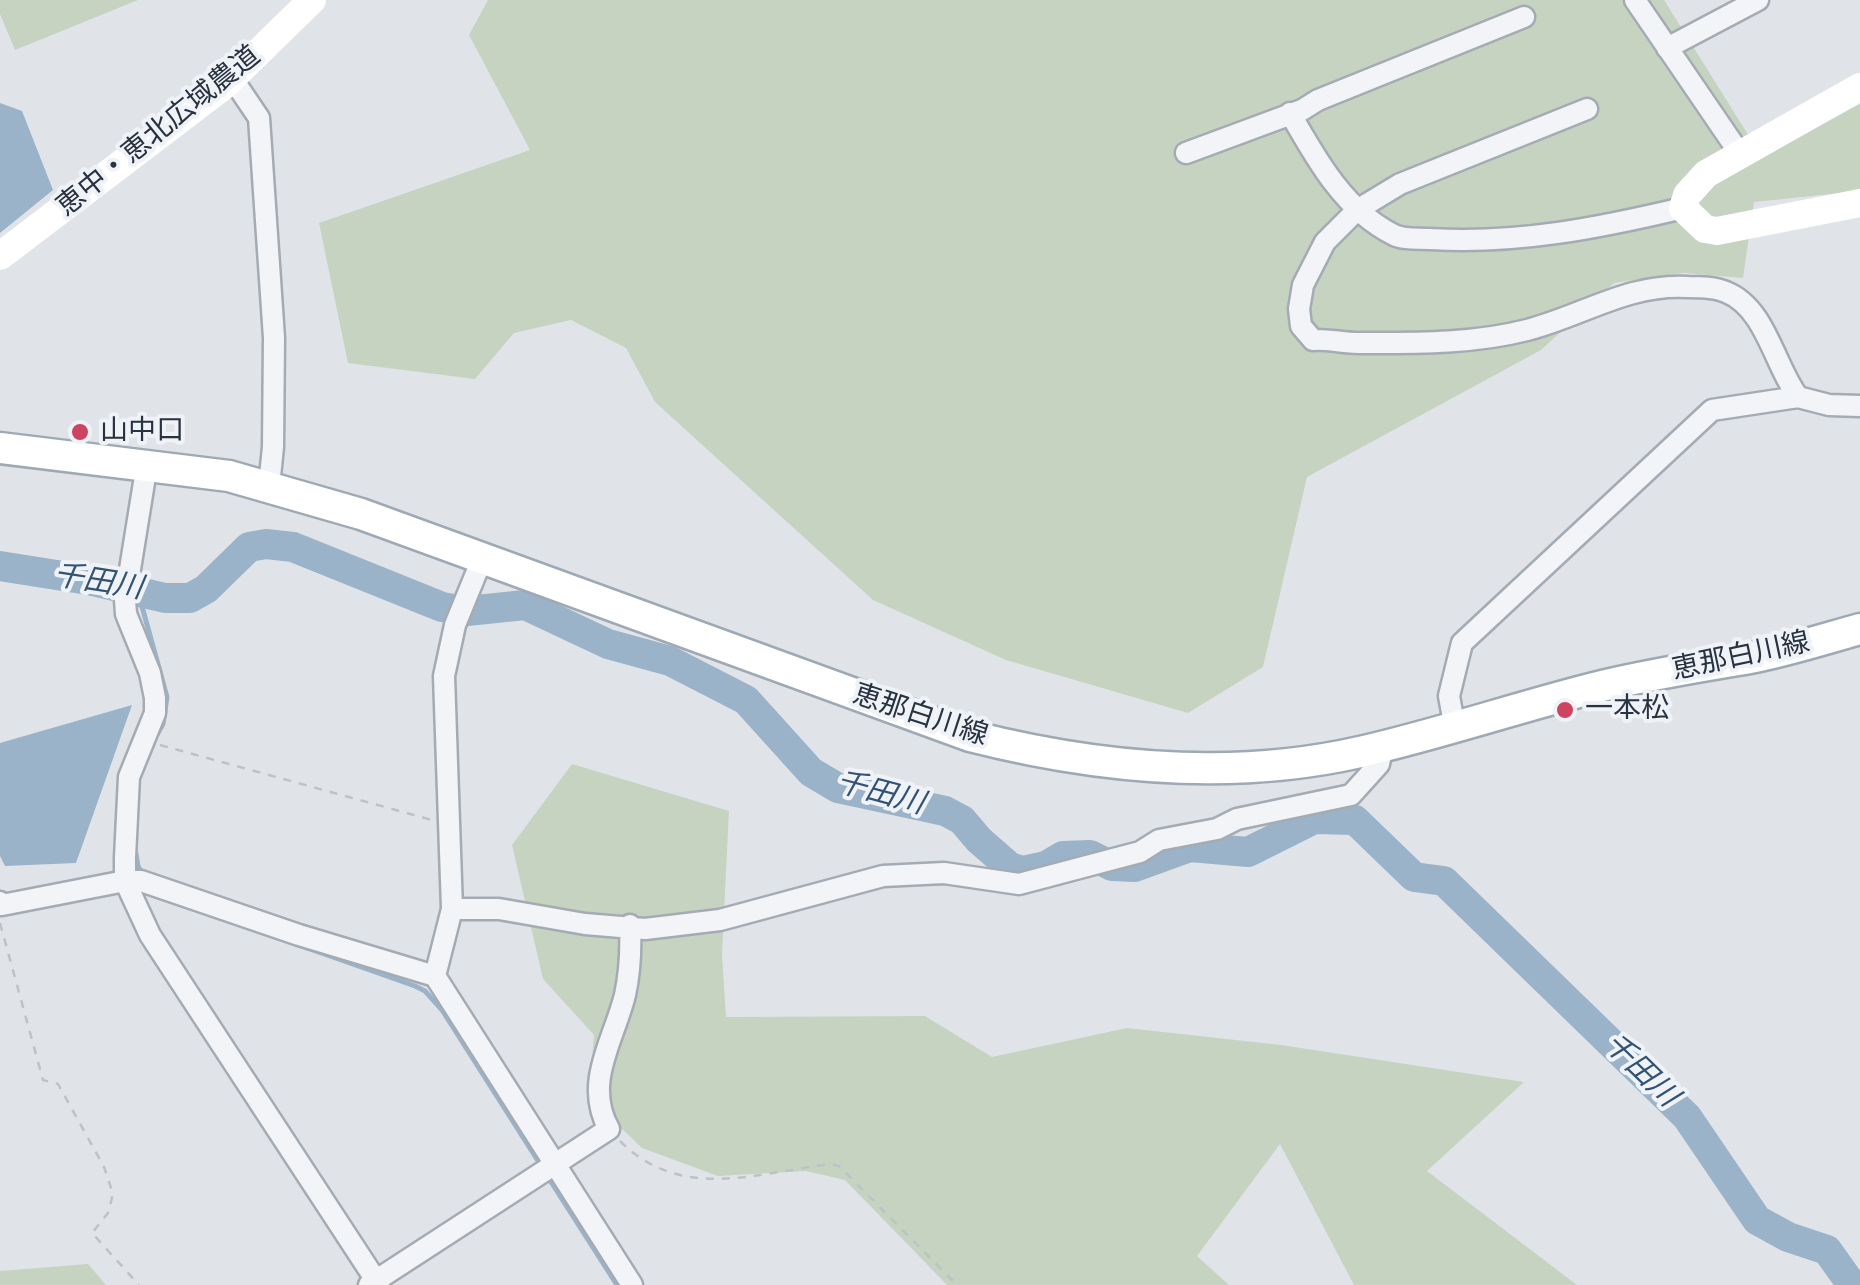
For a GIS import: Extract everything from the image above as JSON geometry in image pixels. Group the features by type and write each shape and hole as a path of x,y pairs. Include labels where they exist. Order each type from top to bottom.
{"main road":[{"name":"恵那白川線","path":"0,448 147,464 269,486 361,514 970,736 1115,764 1180,767 1301,762 1455,729 1597,688 1751,658 1860,629"}],"street":[{"name":"恵中・恵北広域農道","path":"0,256 232,78 312,0"},
{"path":"1635,0 1740,154"},
{"path":"1668,48 1758,0"},
{"path":"1186,153 1524,16"},
{"path":"232,78 260,118 274,338 269,486"},
{"path":"1683,208 1687,195 1706,174 1860,87"},
{"path":"1587,109 1400,184 1357,210 1325,242 1303,286 1301,326 1312,340 1353,344 1447,342 1524,331 1633,291 1669,286 1710,288 1727,292 1750,306 1785,380 1798,397"},
{"path":"1290,114 1316,158 1357,210 1396,237 1468,241 1535,238 1683,208"},
{"path":"1683,208 1705,229 1717,230 1860,203"},
{"path":"1455,729 1450,696 1462,642 1712,410 1798,397 1829,405 1860,406"},
{"path":"147,464 126,591 126,614 150,672 155,713 129,777 125,881 150,935 375,1283 608,1129 598,1102 598,1083 626,989 630,925"},
{"path":"435,976 452,910 444,676 456,625 482,560"},
{"path":"452,910 498,910 586,924 645,928 720,920 882,876 944,873 1020,884 1121,858 1159,840 1216,829 1237,819 1351,795 1380,764 1383,746"},
{"path":"0,902 2,905 142,881 298,935 435,976 632,1285"}],"path":[{"path":"146,737 159,745 449,825"},
{"path":"0,923 43,1080 58,1084 110,1180 112,1203 92,1232 139,1285"},
{"path":"608,1129 647,1164 711,1181 830,1164 839,1166 957,1285"}],"green space":[{"path":"0,0 138,0 15,50 0,14"},
{"path":"488,0 1664,0 1762,157 1860,104 1860,191 1754,202 1743,278 1683,273 1614,283 1541,350 1307,477 1263,667 1188,713 1006,660 873,600 655,402 626,348 571,320 514,333 475,379 348,363 319,223 530,150 469,35"},
{"path":"572,764 729,811 722,954 726,1017 925,1016 992,1057 1127,1028 1281,1045 1524,1082 1427,1171 1577,1285 1354,1285 1280,1144 1197,1256 1229,1285 947,1285 845,1180 806,1171 718,1176 642,1148 589,1097 594,1035 543,979 512,845"},
{"path":"88,1264 106,1285 0,1285 0,1271"}],"water":[{"path":"0,103 22,111 53,190 0,233"},
{"path":"132,705 76,863 5,866 0,856 0,743"}],"waterway":[{"name":"千田川","path":"0,566 88,580 165,598 190,598 206,589 249,547 266,544 293,547 442,607 467,611 525,605 608,644 670,661 746,700 811,772 838,788 945,811 962,820 1010,867 1023,871 1046,866 1063,856 1090,855 1112,866 1135,867 1190,847 1248,852 1314,819 1355,820 1414,877 1444,881 1687,1117 1757,1220 1788,1237 1827,1250 1852,1285"},
{"path":"138,592 167,697 163,724 151,745"},
{"path":"135,848 143,875"},
{"path":"293,943 425,991 442,1010 540,1164"},
{"path":"546,1174 617,1285"}],"place":[{"name":"山中口","path":"80,432"},
{"name":"一本松","path":"1565,710"}]}
